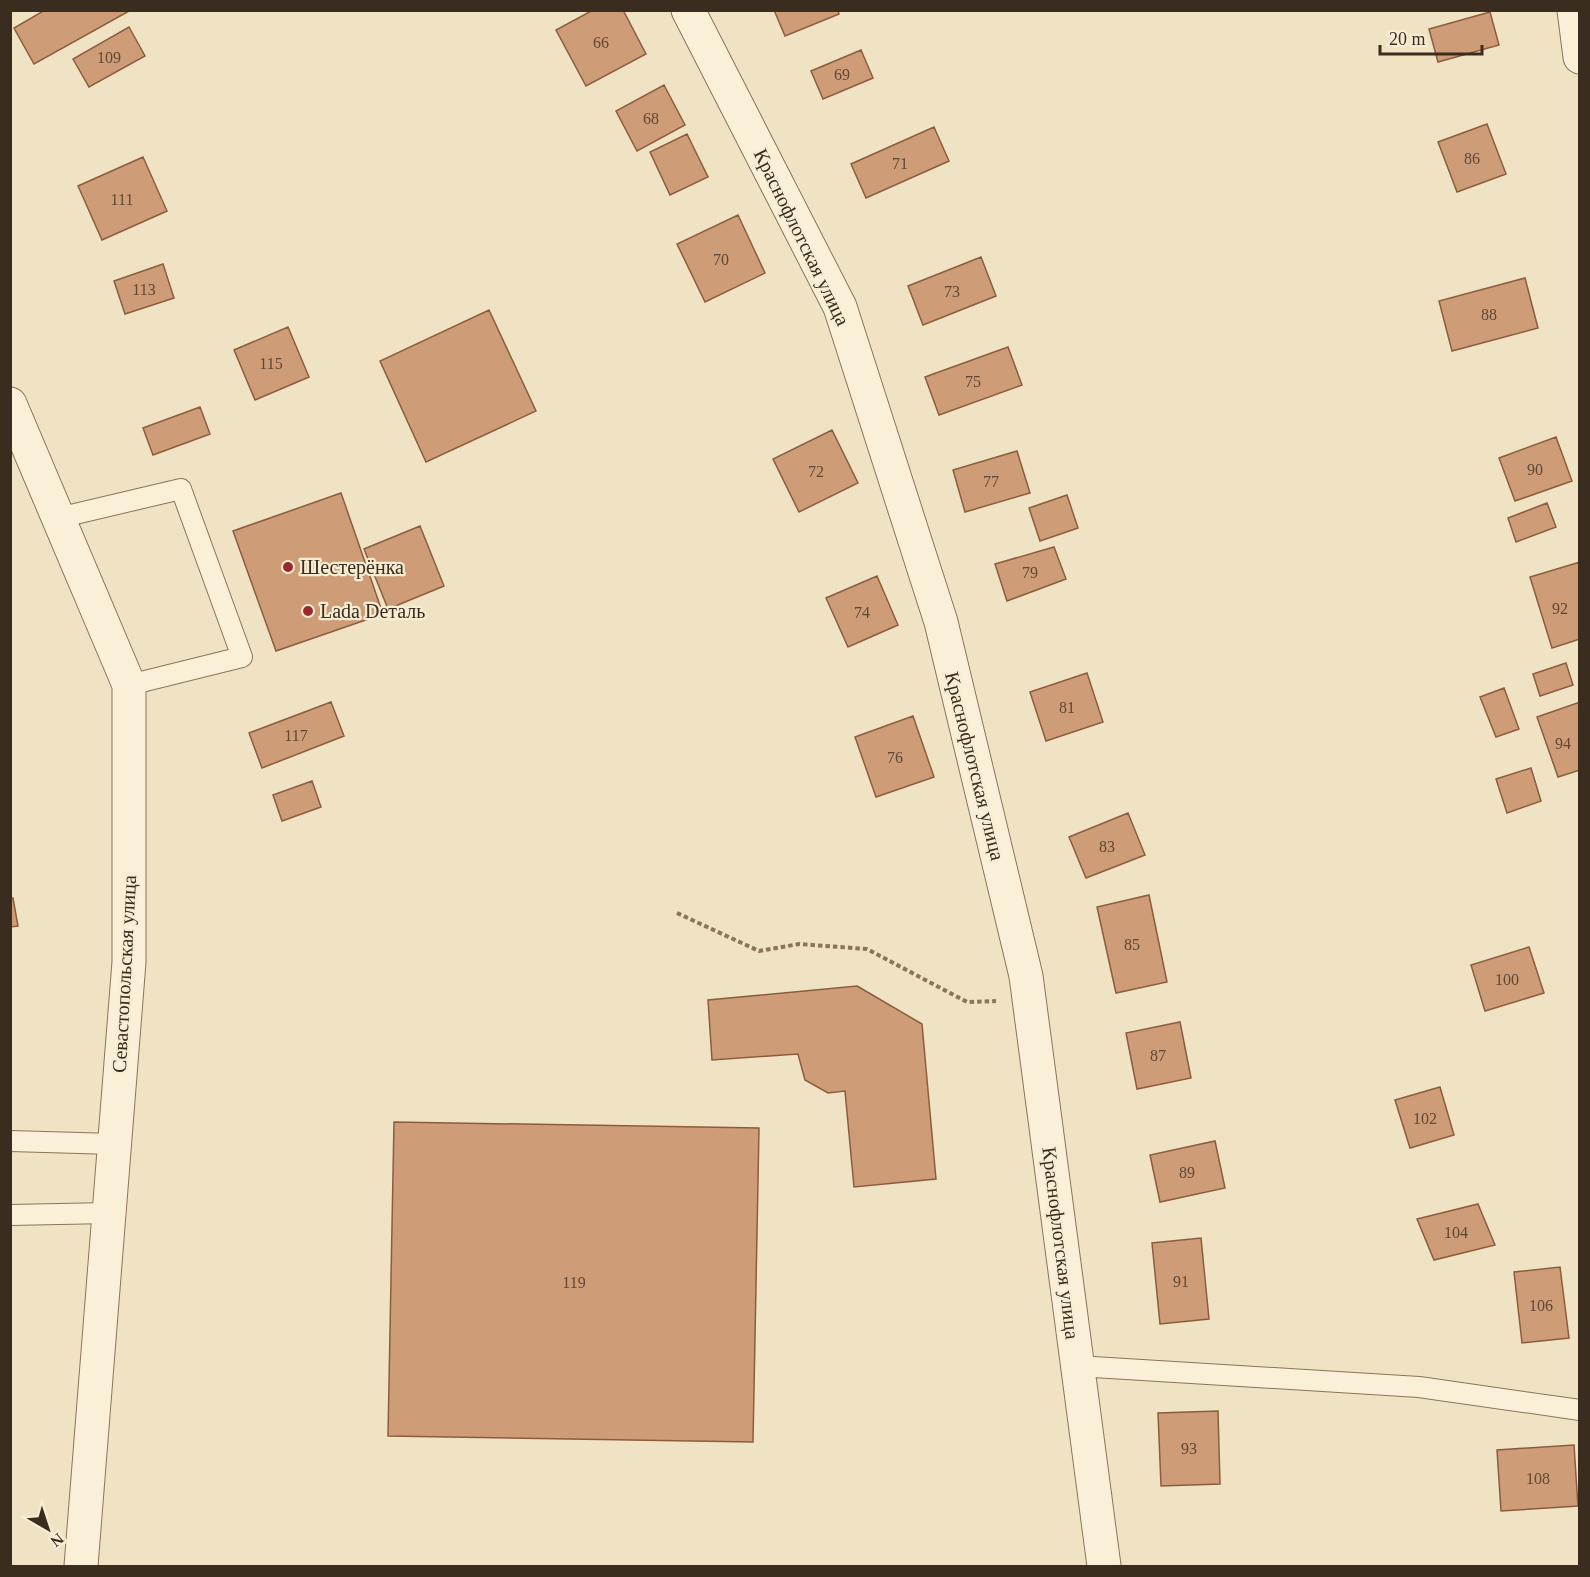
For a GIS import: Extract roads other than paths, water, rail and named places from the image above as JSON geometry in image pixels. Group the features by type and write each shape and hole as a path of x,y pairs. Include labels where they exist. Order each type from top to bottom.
{"street":[{"name":"Краснофлотская улица","path":"688,10 840,307 941,622 1026,976 1104,1566"},
{"path":"1574,10 1580,57"},
{"name":"Севастопольская улица","path":"10,405 129,685 129,962 81,1566"}],"lane":[{"path":"58,518 181,489 242,657 129,685"},
{"path":"10,1141 114,1144"},
{"path":"10,1215 109,1213"},
{"path":"1077,1366 1419,1388 1580,1410"}],"place":[{"name":"Шестерёнка","path":"288,567"},
{"name":"Lada Dеталь","path":"308,611"}]}
